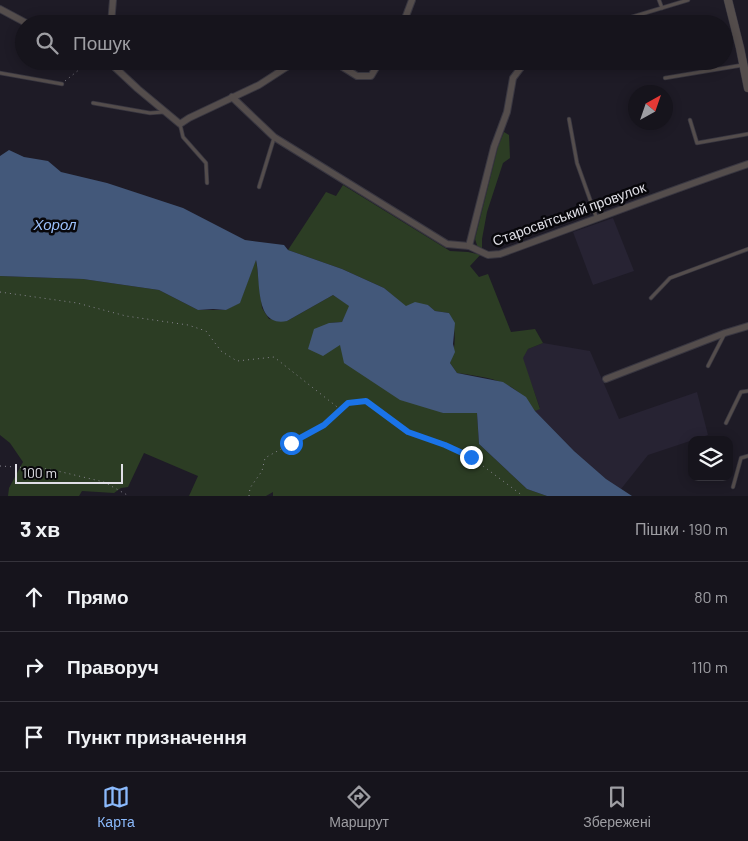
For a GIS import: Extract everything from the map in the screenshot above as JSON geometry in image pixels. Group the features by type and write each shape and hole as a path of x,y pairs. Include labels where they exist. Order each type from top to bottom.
{"street":[{"path":"112,15 113,0"},
{"path":"406,15 412,0"},
{"path":"728,0 732,15"},
{"path":"0,9 15,17"},
{"path":"733,20 748,88"},
{"path":"118,70 180,124 188,118 259,85 282,70"},
{"path":"347,70 357,76 371,76 375,70"},
{"path":"469,246 494,147 507,112 513,78 519,70"},
{"name":"Старосвітський провулок","path":"232,97 274,137 447,244 469,246 488,255 500,254 691,183 748,164"},
{"path":"606,379 748,326"}],"lane":[{"path":"659,0 662,8"},
{"path":"639,15 688,0"},
{"path":"733,66 744,64"},
{"path":"665,78 710,70"},
{"path":"0,73 62,84"},
{"path":"93,103 150,113 166,112"},
{"path":"569,119 577,163 597,219"},
{"path":"690,120 697,144 748,134"},
{"path":"180,124 182,137 206,163 207,183"},
{"path":"259,187 274,137"},
{"path":"651,298 670,278 748,249"},
{"path":"708,366 725,333"},
{"path":"726,423 741,392 748,391"},
{"path":"732,488 741,458 748,456"}],"path":[{"path":"62,84 79,70"},
{"path":"0,292 76,303 126,316 188,325 206,330 221,350 237,362 274,357 341,410"},
{"path":"249,496 250,488 262,471 265,458 324,425 348,403 366,401 408,432 445,445 471,457 523,496"},
{"path":"0,466 49,469 104,482 130,496"}],"shaded area":[{"path":"613,218 634,271 593,285 573,232"},
{"path":"543,343 590,351 619,419 697,392 708,435 688,436 688,442 648,455 621,489 606,479 574,451 535,411 540,408 522,358 528,349"}],"green space":[{"path":"504,132 509,135 510,158 503,163 487,212 482,239 482,253 470,266 479,277 488,274 511,332 535,329 543,343 528,349 523,358 540,409 535,411 519,393 501,382 457,373 450,363 454,351 455,338 452,319 449,313 435,311 428,305 406,307 384,288 342,269 288,250 326,192 336,196 343,185 450,251 477,254 479,251 475,239 498,147"},
{"path":"256,259 262,308 269,319 287,321 333,295 350,306 342,322 329,323 340,345 443,413 477,413 479,444 527,489 547,496 273,496 273,492 266,496 189,496 198,476 144,453 128,487 121,488 114,493 82,491 79,496 8,496 9,488 23,462 10,443 0,435 0,276 83,279 159,290 198,310 226,310 240,302"}],"water":[{"name":"Хорол","path":"9,150 24,157 48,161 61,172 107,183 183,208 245,240 284,245 288,250 342,269 384,288 406,306 415,302 428,305 435,311 449,313 455,323 453,344 455,352 450,363 457,373 503,382 526,397 535,411 574,451 606,479 632,496 547,496 527,489 479,444 477,413 443,413 400,400 344,363 340,345 323,356 308,349 314,329 329,323 342,322 349,306 333,295 287,321 276,321 269,317 261,301 256,260 240,303 226,310 198,310 159,290 83,279 0,276 0,156"}],"route":[{"path":"291,443 324,425 348,403 366,401 408,432 445,445 471,457"}]}
